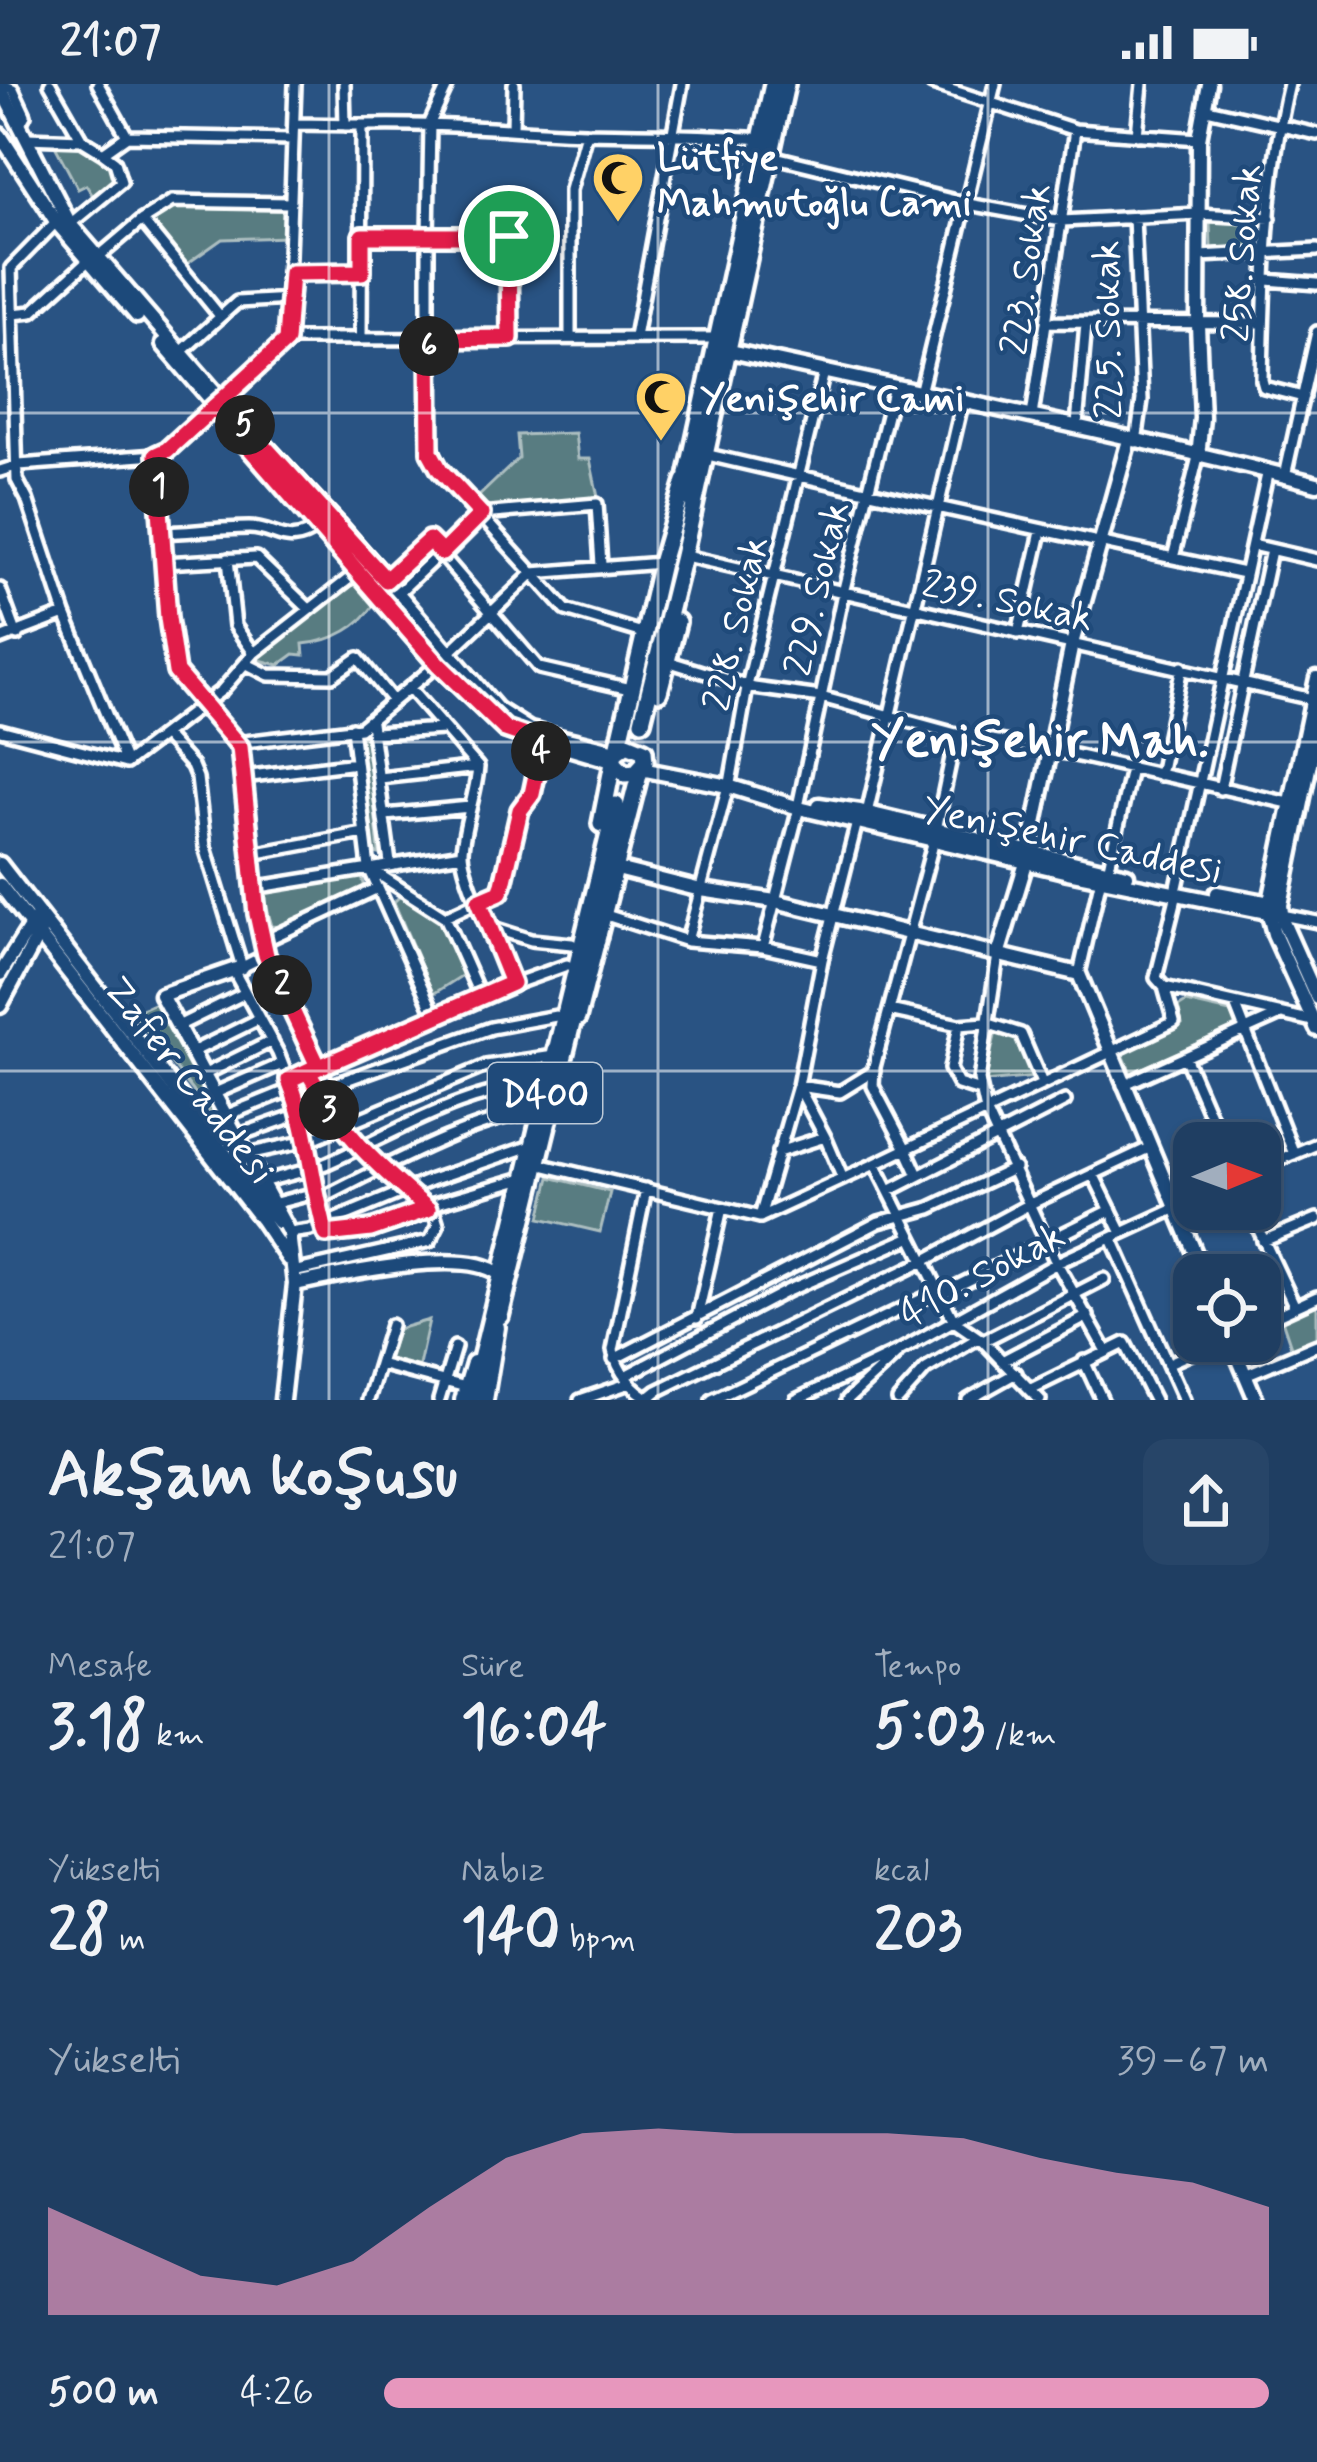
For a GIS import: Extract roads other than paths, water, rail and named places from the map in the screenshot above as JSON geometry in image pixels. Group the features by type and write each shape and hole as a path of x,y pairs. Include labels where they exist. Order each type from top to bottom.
{"highway":[{"path":"638,720 704,454 767,130 769,84"},
{"path":"559,1052 556,1016 572,944 621,799 642,761 630,689 771,156 767,130 790,84"},
{"path":"559,1052 617,869 621,799 616,756 668,661 706,488 704,454"},
{"path":"638,720 689,492 688,472"},
{"path":"616,756 632,743 642,761"},
{"path":"616,756 625,774 642,761"},
{"name":"D400","path":"475,1391 537,1163 621,799"},
{"name":"D400","path":"493,1322 523,1178 559,1052"}],"main road":[{"path":"1198,457 1202,418 1199,139 1209,84"},
{"path":"0,86 62,219"},
{"path":"0,135 92,260 438,664 505,729 543,742 616,756"},
{"path":"92,260 181,352 218,403 386,580 497,709 530,730 616,756"},
{"path":"722,344 824,372 1078,425 1317,484"},
{"path":"998,955 1027,857 1072,644 1132,441"},
{"path":"1315,1025 1274,934 1317,678"},
{"path":"1294,804 1317,729"},
{"name":"Yenişehir Caddesi","path":"642,761 799,805 1177,891 1275,908"},
{"name":"Zafer Caddesi","path":"0,864 261,1219 293,1273"},
{"path":"617,869 701,890 775,901 1079,974 1173,1198"},
{"name":"Zafer Caddesi","path":"0,884 39,923"},
{"path":"1275,908 1317,998"},
{"path":"0,974 39,923"},
{"path":"0,1006 33,949 39,923"},
{"path":"237,968 161,995 289,1233 293,1273 282,1400"},
{"path":"293,1273 394,1264 480,1264 500,1274"},
{"path":"475,1391 493,1322"},
{"path":"475,1391 493,1322"},
{"path":"1240,1362 1256,1400"}],"street":[{"path":"50,84 82,140"},
{"path":"98,84 128,136"},
{"path":"286,341 295,84"},
{"path":"344,84 344,125"},
{"path":"448,84 430,123 430,452 440,470 566,610 646,634"},
{"path":"513,128 514,84"},
{"path":"635,337 682,84"},
{"path":"932,84 1075,130 1199,139"},
{"path":"920,393 995,84"},
{"path":"1137,135 1142,84"},
{"name":"258. Sokak","path":"1289,84 1279,125 1270,218 1264,387 1303,397"},
{"path":"1207,109 1317,134"},
{"path":"294,124 430,123 586,133 767,130"},
{"path":"361,339 362,125"},
{"name":"223. Sokak","path":"1032,416 1075,130"},
{"path":"22,132 82,140 115,162 122,182 62,219 11,268 17,480 126,763"},
{"path":"571,337 570,190 586,133"},
{"path":"103,152 128,136 292,139"},
{"path":"771,156 968,204 1062,221 1199,214 1270,218"},
{"path":"13,314 32,312 172,200 291,203"},
{"name":"225. Sokak","path":"1132,441 1142,400 1134,218"},
{"path":"142,220 220,316"},
{"path":"362,236 509,236 510,338"},
{"path":"1199,256 1317,250"},
{"path":"291,273 362,272"},
{"path":"1267,280 1317,284"},
{"path":"181,352 244,299 290,299"},
{"path":"1047,322 1263,323"},
{"path":"1078,425 1086,324"},
{"path":"1286,476 1316,335"},
{"path":"0,471 167,450 286,341 635,337 722,344"},
{"name":"228. Sokak","path":"687,941 729,785 747,686 824,372"},
{"name":"229. Sokak","path":"763,946 894,388"},
{"path":"760,1217 798,1086 822,960 890,713 962,404"},
{"path":"704,454 1041,532 1244,573"},
{"path":"156,455 176,672 240,747 266,955 341,1126 377,1168 428,1209 438,1225 430,1241 293,1273"},
{"path":"1173,558 1198,457"},
{"path":"537,1163 760,1217 1174,1022 1164,987 1156,979 1268,470"},
{"path":"397,594 481,514 597,504 601,565"},
{"path":"162,533 256,528 278,538 308,535 320,526"},
{"path":"1018,633 1041,532"},
{"path":"386,580 429,540 539,668 630,689"},
{"path":"1252,545 1317,560"},
{"path":"1220,789 1270,550"},
{"path":"163,563 256,557 309,609"},
{"name":"239. Sokak","path":"690,557 1315,699"},
{"path":"228,559 236,626 254,653"},
{"path":"451,652 533,573 661,562"},
{"path":"126,763 359,571"},
{"path":"0,589 17,635"},
{"path":"0,639 65,614"},
{"path":"247,664 269,675 332,676 358,658 393,701"},
{"path":"668,661 747,686 821,697 956,734 1052,749 1317,808"},
{"path":"390,863 372,728 393,701 438,664"},
{"path":"1160,776 1182,667"},
{"path":"410,689 478,767"},
{"path":"236,743 352,728 444,729"},
{"path":"352,728 369,868 436,1016"},
{"path":"0,730 126,763"},
{"path":"918,1175 873,1086 874,1071 912,934 956,734"},
{"path":"164,735 197,778 206,847 237,968 291,1085 326,1234 355,1232 523,1178"},
{"path":"445,917 500,892 520,810 532,794 543,742"},
{"path":"243,777 356,763"},
{"path":"380,778 478,767"},
{"path":"478,767 462,854 466,882 479,901 512,983"},
{"path":"1079,974 1131,769"},
{"path":"385,815 470,807"},
{"path":"252,854 364,833"},
{"path":"254,888 462,854"},
{"path":"369,868 445,917 480,996"},
{"path":"265,941 378,888"},
{"path":"1275,908 1317,922"},
{"path":"606,915 687,941 763,946 822,960"},
{"path":"490,927 530,940 572,944"},
{"path":"237,968 266,955"},
{"path":"998,955 980,1090 996,1135 1057,1263 1106,1351"},
{"path":"225,1117 364,1045 567,965"},
{"path":"1302,968 1317,971"},
{"path":"1164,987 1315,1025"},
{"path":"178,1026 245,993"},
{"path":"1235,1004 1294,1154"},
{"path":"889,1010 959,1024 986,1023 1021,1034 1042,1083"},
{"path":"1123,1085 1281,1014"},
{"path":"313,1069 333,1086 491,1028 556,1016"},
{"path":"192,1052 259,1019"},
{"path":"959,1024 950,1069 958,1084 980,1090"},
{"path":"203,1076 272,1041"},
{"path":"364,1045 375,1070"},
{"path":"247,1154 307,1141 486,1066 559,1052"},
{"path":"1185,1057 1213,1122"},
{"path":"213,1094 282,1064"},
{"path":"798,1086 841,1092 874,1071"},
{"path":"261,1182 309,1169 358,1145 500,1091 546,1086"},
{"path":"798,1086 843,1179"},
{"path":"889,1191 1065,1101"},
{"path":"276,1203 316,1197 499,1119 540,1112"},
{"path":"236,1136 299,1114"},
{"path":"778,1152 824,1137"},
{"path":"1281,1159 1317,1144"},
{"path":"289,1233 323,1225 531,1146"},
{"path":"646,1190 613,1350 628,1380 649,1400 1030,1204 1151,1148"},
{"path":"874,1164 954,1321 1004,1360 1035,1396 1084,1361 1125,1343 1154,1400"},
{"path":"614,1359 879,1222 930,1208 1015,1168"},
{"path":"1093,1174 1184,1400"},
{"path":"697,1318 722,1208"},
{"path":"712,1400 1111,1210"},
{"name":"410. Sokak","path":"796,1400 899,1351 1057,1263 1173,1211"},
{"path":"1263,1241 1317,1219"},
{"path":"1259,1230 1295,1307"},
{"path":"580,1400 628,1380 788,1291 909,1238"},
{"path":"898,1400 926,1370 1104,1279"},
{"path":"1281,1313 1317,1297"},
{"path":"1004,1360 1088,1316"},
{"path":"368,1400 391,1325"},
{"path":"911,1344 926,1370"},
{"path":"1245,1375 1317,1346"},
{"path":"440,1400 454,1347"},
{"path":"847,1400 899,1351"},
{"path":"1084,1361 1102,1400"},
{"path":"1169,1363 1173,1361"},
{"path":"379,1364 475,1391"},
{"path":"968,1400 1016,1373"}],"tunnel":[{"path":"624,805 642,721"}],"place":[{"name":"Lütfiye Mahmutoğlu Cami","path":"618,224"},
{"name":"Yenişehir Cami","path":"661,443"}],"district":[{"name":"Yenişehir Mah.","path":"1040,738"}]}
